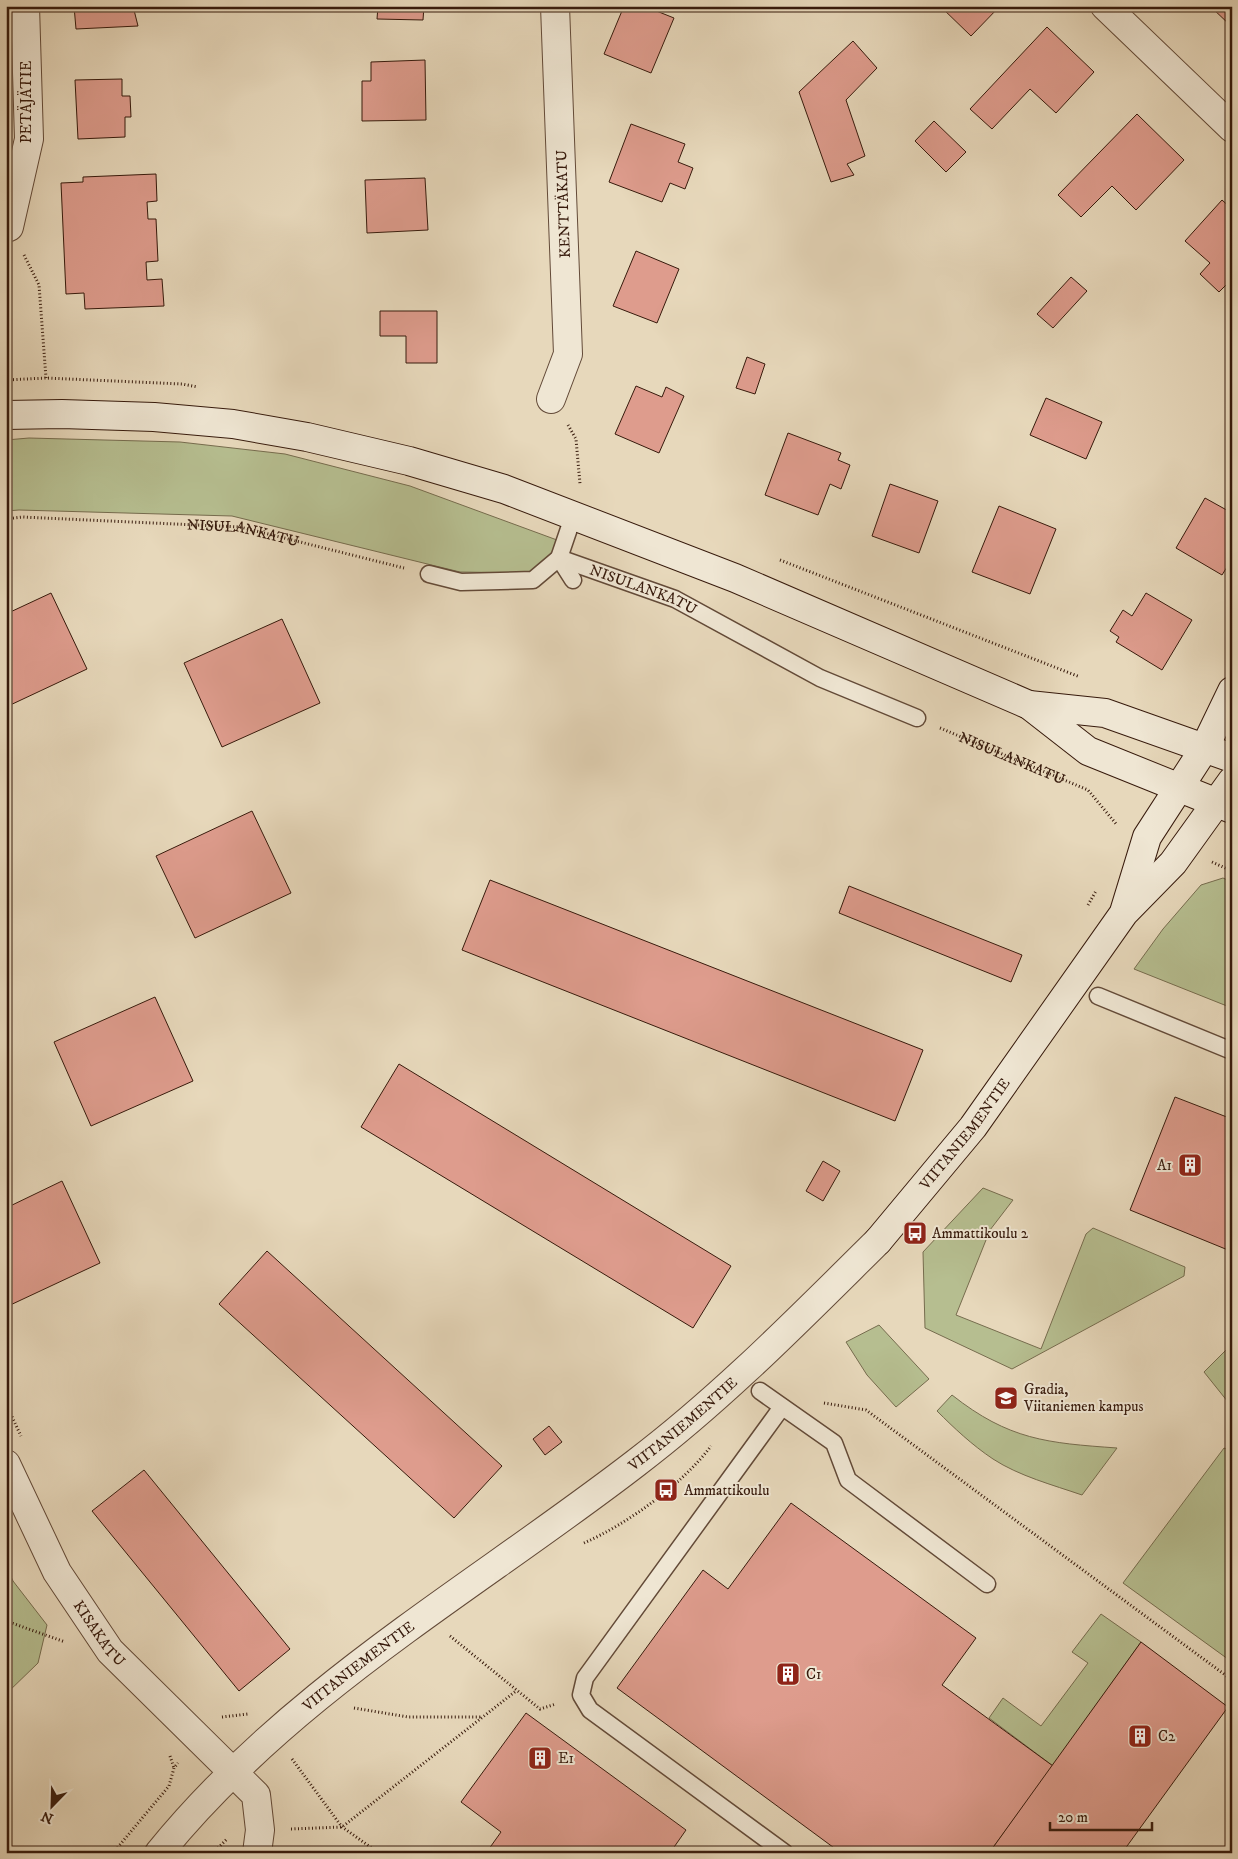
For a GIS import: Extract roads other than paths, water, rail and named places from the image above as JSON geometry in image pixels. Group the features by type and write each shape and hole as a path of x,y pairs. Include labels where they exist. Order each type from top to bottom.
{"street":[{"name":"PETÄJÄTIE","path":"9,227 29,139 24,6"},
{"name":"KENTTÄKATU","path":"551,399 568,354 555,6"},
{"path":"1105,6 1232,128"},
{"path":"6,416 62,414 154,417 242,426 307,437 410,461 504,489 574,514 735,578 1028,705 1088,751 1224,806"},
{"name":"VIITANIEMENTIE","path":"1124,913 1147,837 1177,787 1204,749 1232,692"},
{"path":"1028,705 1105,713 1232,758"},
{"name":"VIITANIEMENTIE","path":"159,1853 194,1810 273,1734 330,1686 638,1462 708,1403 787,1330 878,1241 973,1127 1124,913 1173,863 1181,851 1224,806 1232,781"},
{"name":"KISAKATU","path":"6,1464 57,1572 110,1651 256,1795 260,1830 257,1853"}],"lane":[{"path":"429,574 461,582 532,580 559,558 574,514"},
{"path":"559,558 573,580"},
{"name":"NISULANKATU","path":"559,558 675,599 820,678 917,718"},
{"path":"1098,996 1232,1051"},
{"path":"760,1391 834,1443 848,1480 987,1584"},
{"path":"782,1407 585,1678 581,1695 590,1710 785,1853"}],"place":[{"name":"A1","path":"1190,1165"},
{"name":"Ammattikoulu 2","path":"915,1233"},
{"name":"Gradia, Viitaniemen kampus","path":"1006,1398"},
{"name":"Ammattikoulu","path":"666,1490"},
{"name":"C1","path":"788,1674"},
{"name":"C2","path":"1140,1736"},
{"name":"E1","path":"540,1758"}]}
